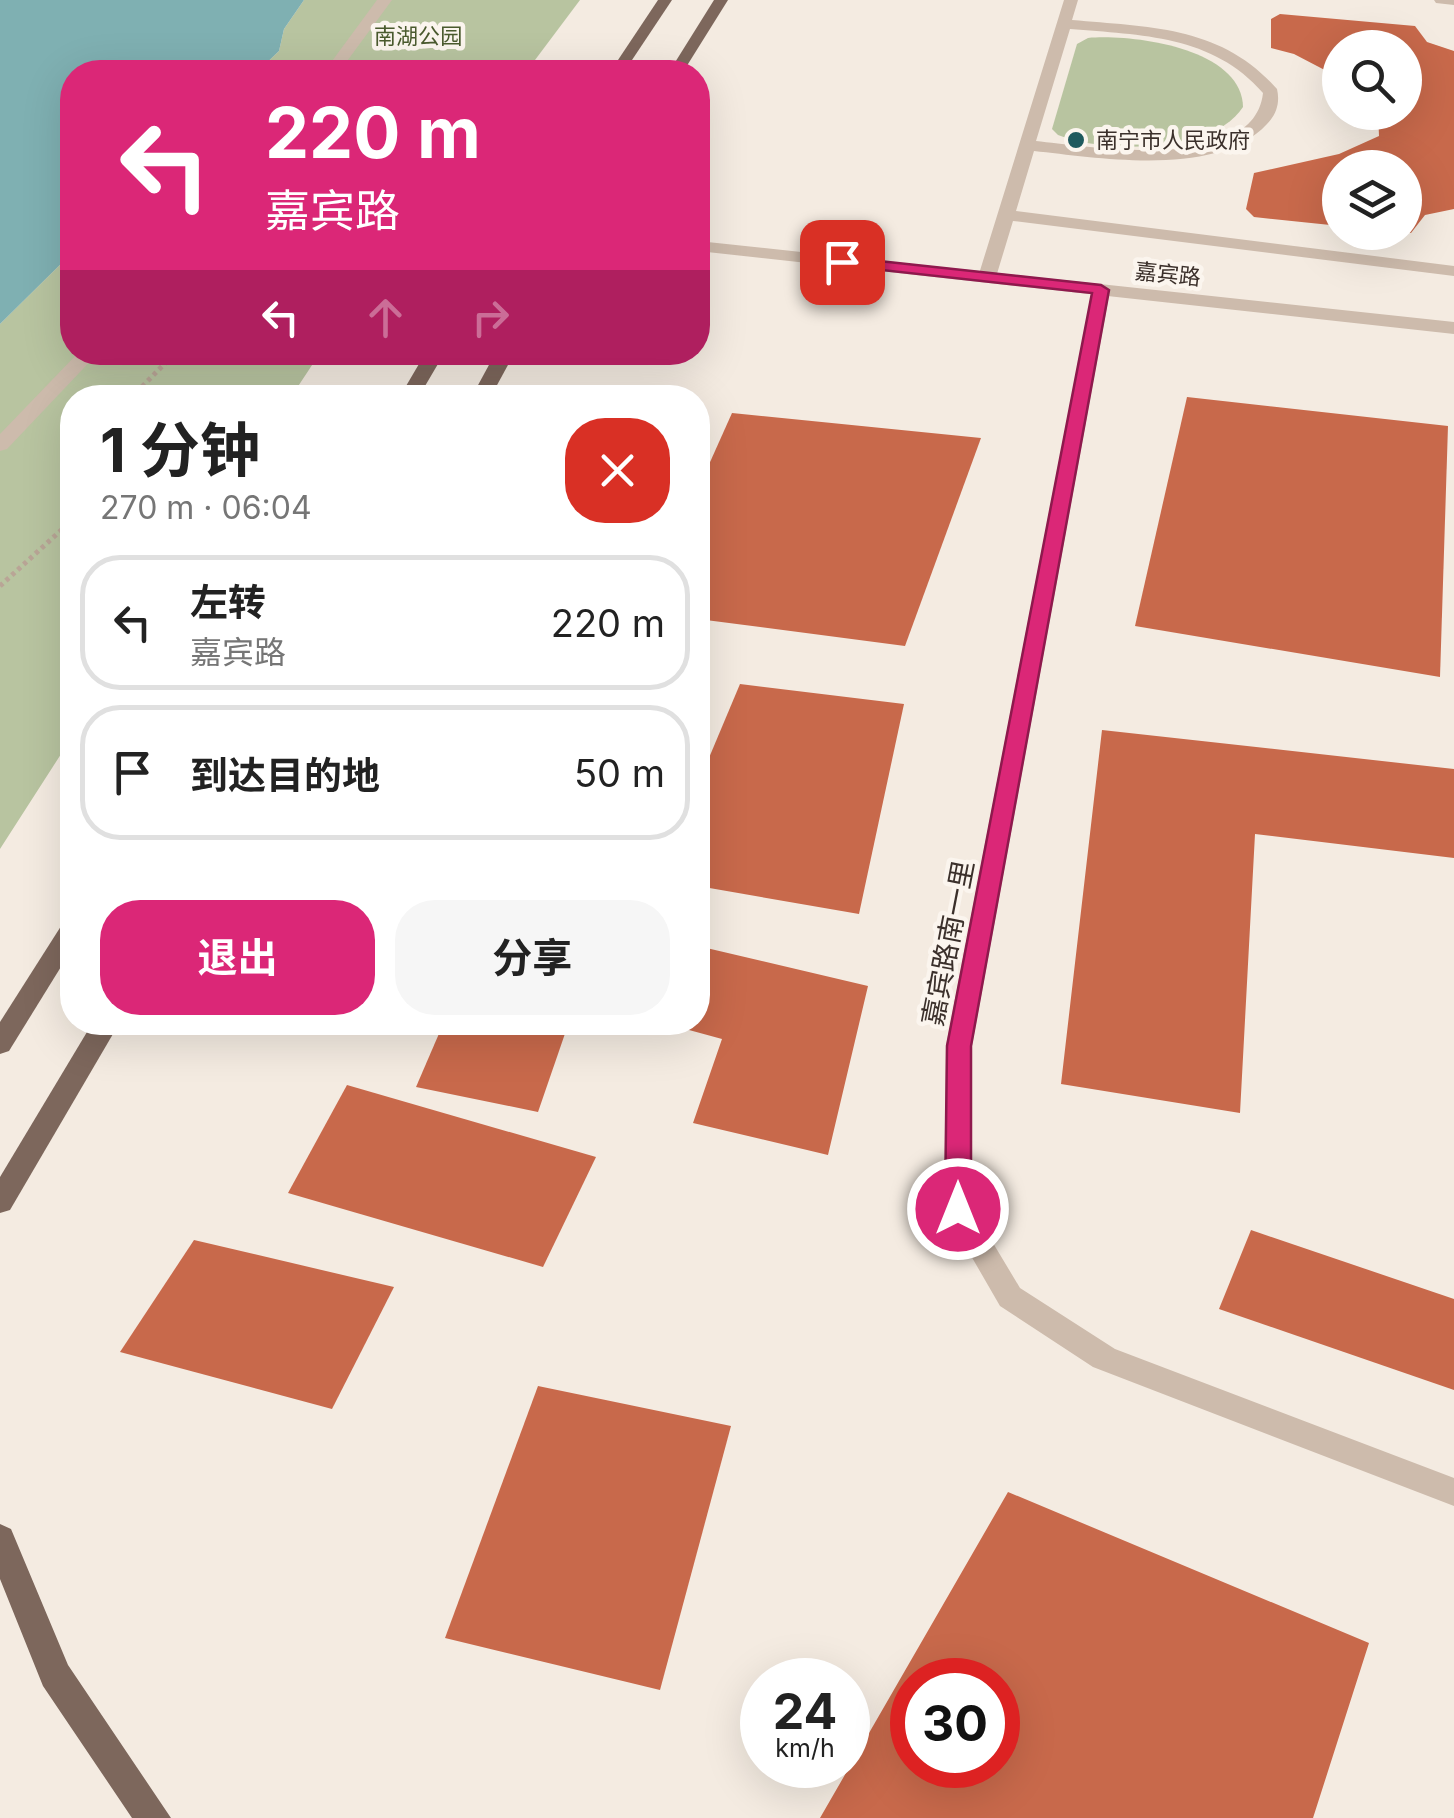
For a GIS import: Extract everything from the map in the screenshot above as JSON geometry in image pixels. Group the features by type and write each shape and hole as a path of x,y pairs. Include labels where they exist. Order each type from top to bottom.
{"main road":[{"path":"625,60 665,0"},
{"path":"684,60 721,0"},
{"path":"0,1044 60,948"},
{"path":"0,1202 99,1035"},
{"path":"0,1539 55,1675 154,1818"}],"street":[{"path":"340,60 385,0"},
{"path":"986,277 1072,0"},
{"path":"1441,0 1454,1"},
{"path":"1028,145 1160,156 1209,151 1246,134 1266,115 1271,92 1256,71 1206,43 1162,34 1064,24"},
{"path":"1006,215 1180,236 1222,246 1454,272"},
{"name":"嘉宾路","path":"710,247 1454,328"},
{"name":"嘉宾路南一里","path":"1101,290 959,1046 958,1209 1010,1297 1104,1358 1454,1492"},
{"path":"0,445 77,365"}],"path":[{"path":"144,385 163,365"},
{"path":"0,586 60,531"}],"green space":[{"name":"南湖公园","path":"304,0 580,0 535,60 270,60 279,51 284,29"},
{"path":"1088,38 1156,43 1205,58 1225,71 1238,87 1243,107 1229,122 1184,141 1129,147 1058,135 1052,129 1077,44"},
{"path":"60,265 60,365 312,365 299,385 60,385 60,756 0,849 0,324"}],"water":[{"path":"0,0 304,0 284,29 279,51 270,60 60,60 60,265 0,324"}],"building":[{"path":"1280,14 1415,26 1418,30 1322,30 1322,69 1294,54 1271,48 1271,19"},
{"path":"1422,35 1427,42 1454,51 1454,209 1422,219 1422,150 1348,150 1379,136 1379,130 1422,130"},
{"path":"1322,158 1322,224 1254,217 1246,209 1254,173"},
{"path":"1187,397 1448,426 1440,677 1135,626"},
{"path":"732,413 981,438 905,646 710,621 710,462"},
{"path":"740,684 904,704 859,914 710,888 710,755"},
{"path":"1102,730 1454,769 1454,858 1255,834 1240,1113 1061,1084"},
{"path":"710,949 868,986 828,1155 693,1123 722,1039 707,1035"},
{"path":"438,1035 565,1035 538,1112 416,1087"},
{"path":"347,1085 596,1157 543,1267 288,1193"},
{"path":"1251,1230 1454,1299 1454,1390 1219,1309"},
{"path":"194,1240 394,1287 332,1409 120,1352"},
{"path":"538,1386 731,1426 660,1690 445,1638"},
{"path":"1008,1492 1369,1643 1313,1818 820,1818 837,1788 870,1788 870,1731 890,1697 890,1788 1020,1788 1020,1658 912,1658"}],"place":[{"name":"南宁市人民政府","path":"1076,140"}],"route":[{"path":"842,262 1101,290 959,1046 958,1209"}]}
